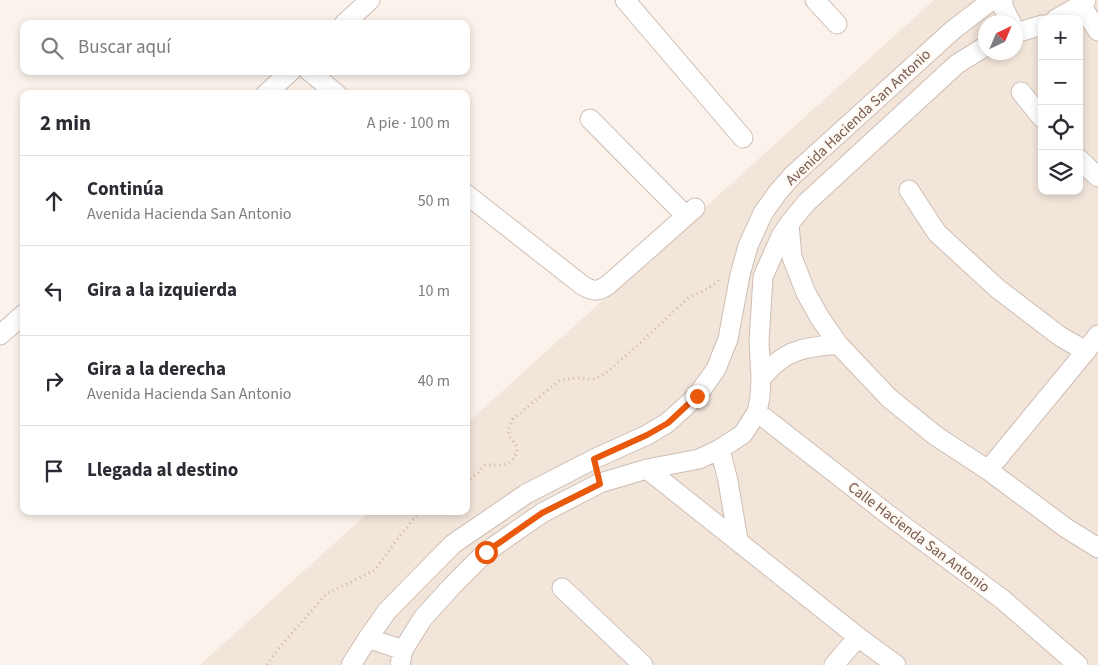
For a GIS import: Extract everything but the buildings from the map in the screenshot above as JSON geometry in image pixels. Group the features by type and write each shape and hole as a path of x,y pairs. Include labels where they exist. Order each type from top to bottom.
{"street":[{"path":"348,20 370,0"},
{"path":"625,0 743,138"},
{"path":"815,0 837,24"},
{"name":"Avenida Hacienda San Antonio","path":"351,665 387,611 453,544 526,494 668,423 697,396 716,369 728,339 740,275 748,246 763,213 778,192 793,175 953,30 992,0"},
{"path":"1003,0 1003,8 1007,15"},
{"path":"1063,15 1084,2 1098,31"},
{"path":"1023,28 1038,25"},
{"name":"Avenida Hacienda San Antonio","path":"401,658 423,618 453,585 486,552 542,513 600,484 647,469 699,459 720,449 743,434 757,412 760,397 759,342 763,277 781,236 806,203 957,64 978,51"},
{"path":"270,90 287,75"},
{"path":"314,75 332,90"},
{"path":"1021,92 1038,113"},
{"path":"470,197 582,285 589,289 602,290 691,212 590,119"},
{"path":"1083,163 1098,176"},
{"path":"909,190 937,233 998,289 1061,337 1086,351"},
{"path":"789,224 792,257 806,293 820,318 838,344 889,398 936,436 988,470 1066,528 1098,548"},
{"path":"740,275 763,277"},
{"path":"0,335 20,318"},
{"path":"988,470 1098,335"},
{"path":"761,378 790,353 806,348 838,344"},
{"name":"Calle Hacienda San Antonio","path":"757,412 890,516 1002,599 1078,665"},
{"path":"720,449 728,481 738,540"},
{"path":"594,459 600,484"},
{"path":"647,469 858,637 896,665"},
{"path":"562,588 643,665"},
{"path":"834,665 858,637"},
{"path":"368,638 401,658"}],"path":[{"path":"470,479 485,465 503,465 512,461 517,453 516,445 509,436 508,430 513,419 560,380 576,378 595,379 606,373 688,298 716,283 724,271 740,275"},
{"path":"267,665 278,649 327,593 375,570 417,515"}],"shaded area":[{"path":"934,0 1098,0 1098,665 200,665 366,515 470,515 470,420"}],"route":[{"path":"486,552 542,513 600,484 594,459 647,435 668,423 697,396"}]}
